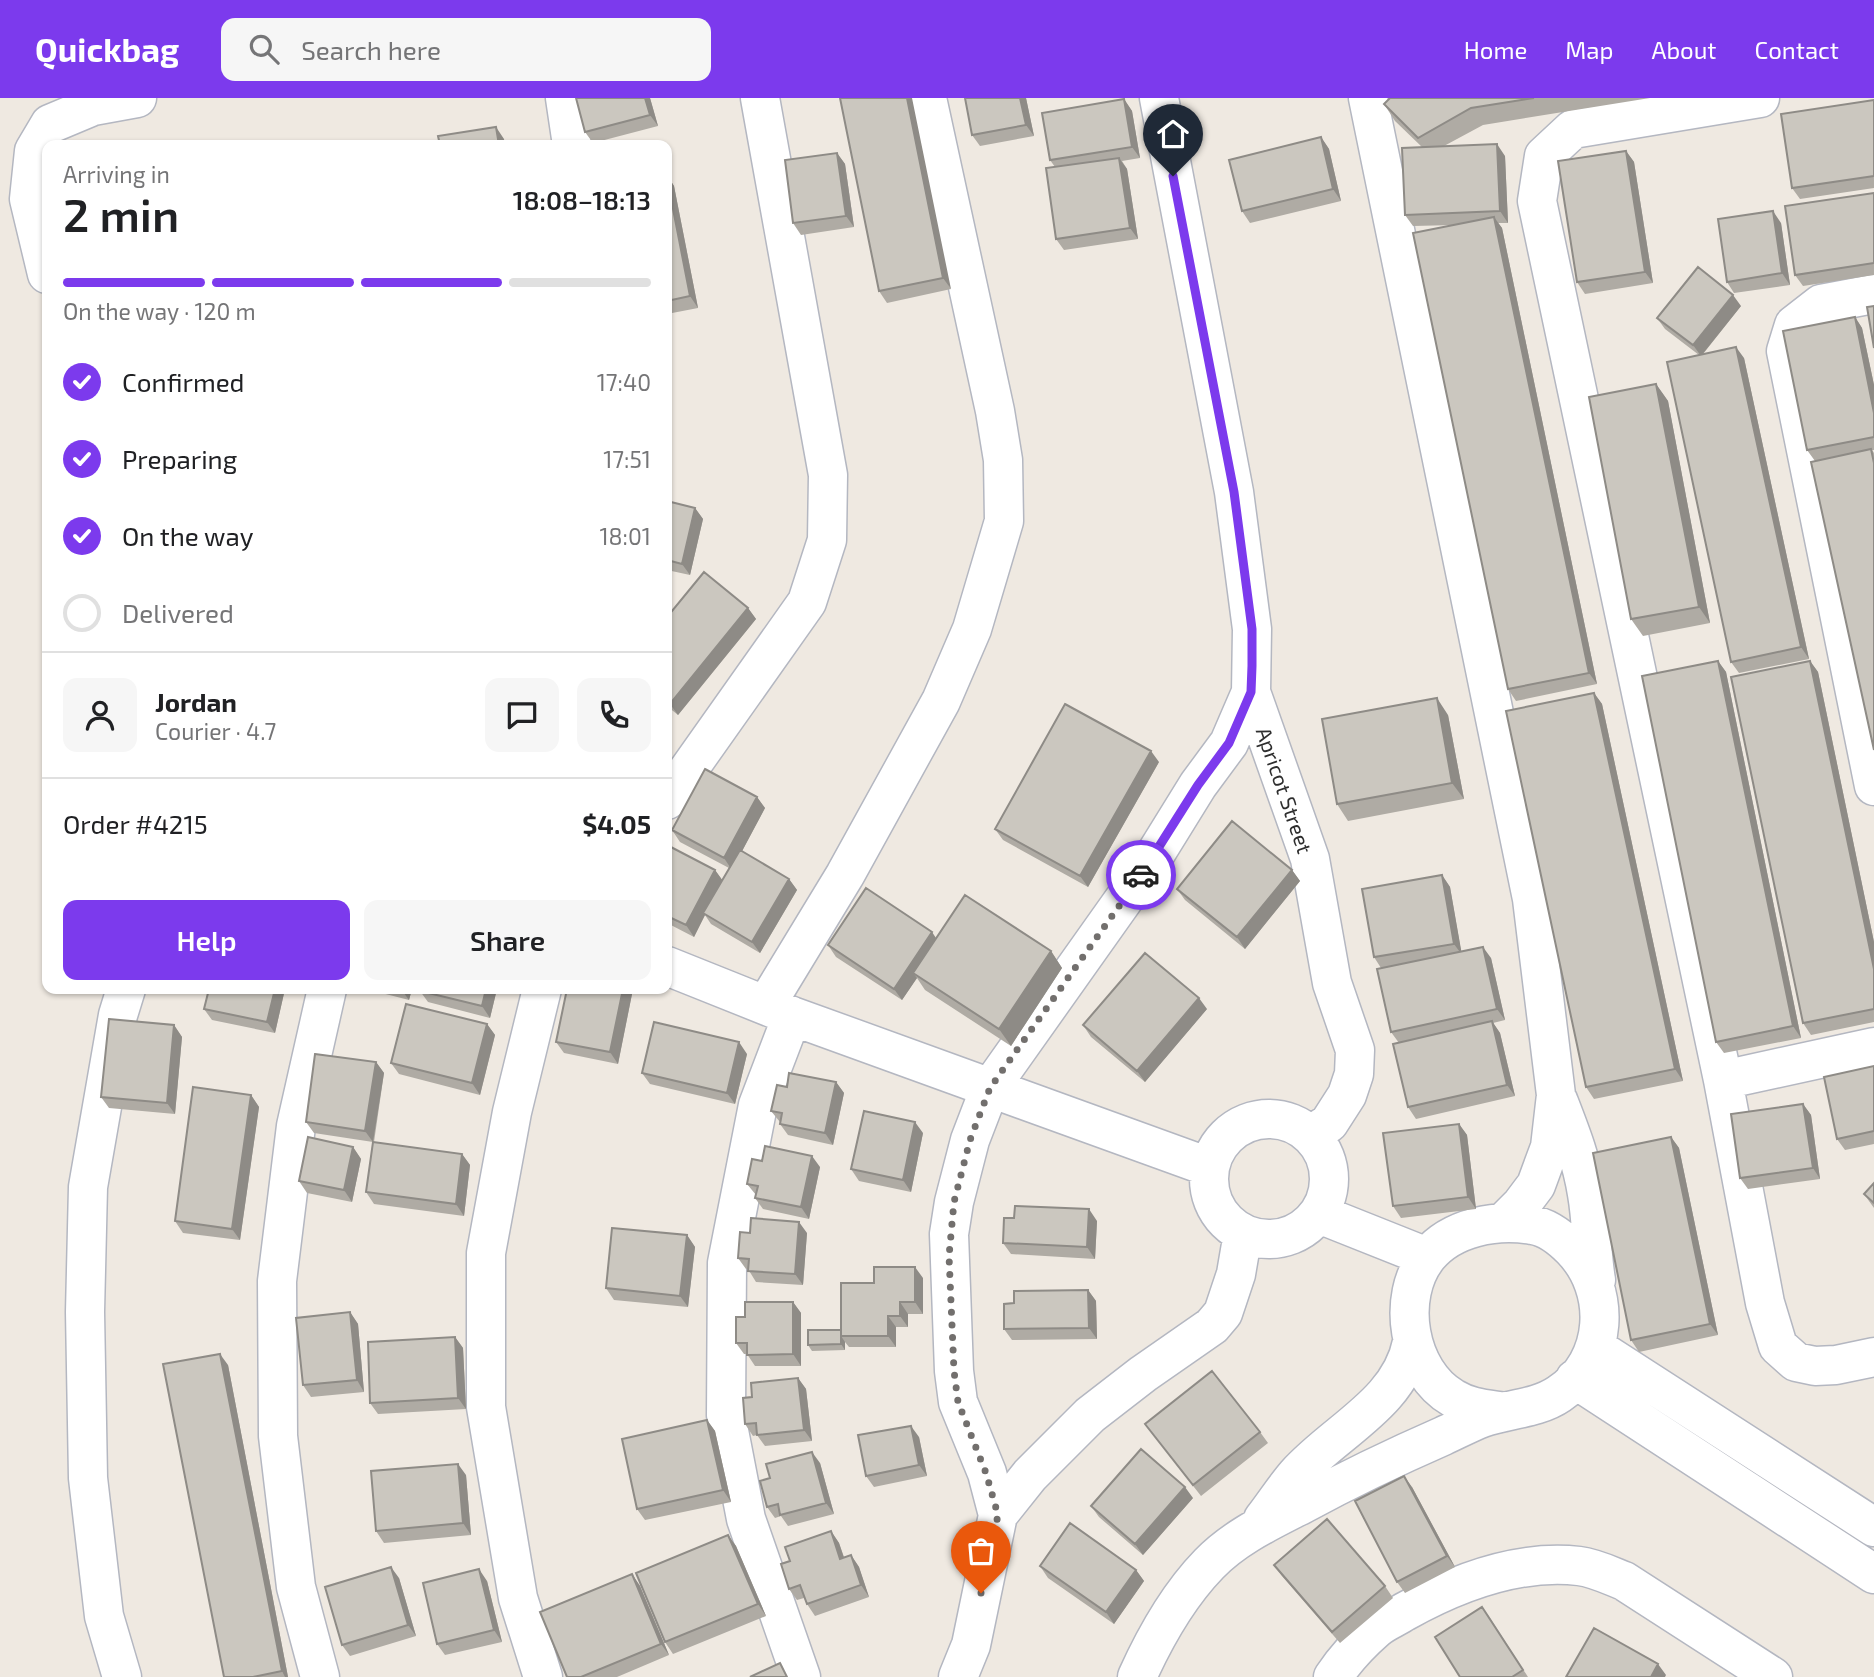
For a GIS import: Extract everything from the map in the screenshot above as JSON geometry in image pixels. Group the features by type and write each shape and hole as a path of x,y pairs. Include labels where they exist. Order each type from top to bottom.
{"street":[{"path":"42,253 29,199 34,151 50,124 93,106 137,98"},
{"path":"565,98 571,140"},
{"path":"672,793 807,602 827,540 828,475 760,98"},
{"path":"801,1677 746,1519 726,1415 727,1263 779,1011 845,875 941,701 972,629 1004,520 1003,460 995,411 927,98"},
{"name":"Apricot Street","path":"1159,98 1234,492 1252,629 1251,692 1310,859 1332,983 1355,1049 1354,1074 1347,1095 1329,1124 1311,1135"},
{"path":"1368,98 1531,899 1556,1095 1550,1147 1540,1175 1521,1205 1503,1223"},
{"path":"1760,98 1573,129 1544,156 1537,201 1723,1080 1765,1303 1778,1346 1796,1362 1815,1366 1836,1365 1874,1357"},
{"path":"1874,294 1821,304 1794,325 1786,351 1874,786"},
{"path":"958,1677 971,1645 998,1515 986,1473 958,1402 954,1371 949,1256 954,1202 961,1170 990,1088 1151,861 1198,785 1229,743 1251,692"},
{"path":"672,968 779,1011 1209,1167"},
{"path":"122,1677 104,1616 88,1478 85,1312 88,1187 118,1015 124,994"},
{"path":"320,1677 296,1587 278,1436 277,1280 296,1126 326,994"},
{"path":"541,994 512,1112 486,1253 486,1407 518,1598 543,1677"},
{"path":"1723,1080 1874,1046"},
{"path":"1137,1677 1159,1631 1209,1564 1258,1526 1361,1472 1483,1418 1534,1405 1559,1394 1587,1364 1600,1329 1588,1196 1577,1147 1556,1095"},
{"path":"1282,1119 1311,1135 1327,1159 1330,1187 1319,1214 1298,1232 1271,1239 1243,1233 1222,1217 1210,1194 1209,1167 1223,1138 1250,1121 1282,1119"},
{"path":"1319,1214 1427,1257"},
{"path":"1258,1526 1296,1475 1383,1398 1409,1359 1415,1280 1427,1257 1439,1245 1454,1235 1478,1226 1503,1223 1534,1225 1562,1238 1582,1259 1598,1289"},
{"path":"998,1515 1057,1446 1090,1415 1212,1326 1223,1313 1236,1274 1243,1233"},
{"path":"1412,1342 1424,1371 1453,1398 1474,1407 1505,1412"},
{"path":"1595,1348 1874,1527"},
{"path":"1575,1379 1874,1574"},
{"path":"1333,1677 1342,1663 1378,1627 1429,1598 1465,1583 1504,1572 1535,1566 1560,1565 1599,1570 1624,1581 1773,1677"}],"building":[{"path":"576,98 645,98 650,115 585,132"},
{"path":"840,98 907,98 943,278 879,291"},
{"path":"965,98 1020,98 1026,125 972,135"},
{"path":"1390,98 1534,98 1471,108 1418,138 1384,104"},
{"path":"1124,99 1132,147 1050,160 1042,113"},
{"path":"1874,100 1874,176 1792,188 1781,114"},
{"path":"496,127 498,140 439,140 438,136"},
{"path":"1321,137 1333,189 1242,211 1229,160"},
{"path":"1497,144 1500,211 1405,215 1402,148"},
{"path":"1626,151 1645,272 1577,282 1558,161"},
{"path":"837,153 846,216 793,223 785,160"},
{"path":"1119,158 1130,228 1056,239 1046,168"},
{"path":"1874,193 1874,263 1795,275 1785,206"},
{"path":"672,204 690,296 672,300"},
{"path":"1773,211 1782,273 1727,282 1718,219"},
{"path":"1494,217 1589,673 1508,689 1413,233"},
{"path":"1698,267 1733,295 1693,345 1657,318"},
{"path":"1874,306 1874,348 1867,307"},
{"path":"1855,317 1874,413 1874,437 1807,450 1783,331"},
{"path":"1736,347 1801,647 1731,662 1667,362"},
{"path":"1656,384 1699,607 1631,619 1589,397"},
{"path":"1871,449 1874,463 1874,750 1811,462"},
{"path":"672,502 695,508 682,564 672,561"},
{"path":"704,572 748,608 672,702 672,611"},
{"path":"1718,661 1793,1026 1716,1042 1642,676"},
{"path":"1810,661 1874,969 1874,1009 1803,1023 1731,677"},
{"path":"1594,693 1675,1069 1586,1087 1506,711"},
{"path":"1437,698 1452,783 1337,804 1322,719"},
{"path":"1065,704 1151,751 1080,876 995,829"},
{"path":"705,769 757,797 724,858 672,830"},
{"path":"1232,821 1292,870 1237,937 1177,889"},
{"path":"672,848 715,870 686,925 672,918"},
{"path":"740,850 789,879 752,942 703,913"},
{"path":"1442,875 1454,944 1374,957 1362,889"},
{"path":"866,888 932,932 894,989 828,945"},
{"path":"965,895 1051,951 999,1029 913,973"},
{"path":"1483,947 1497,1009 1391,1032 1377,969"},
{"path":"1145,953 1199,998 1137,1071 1083,1025"},
{"path":"208,994 274,994 267,1022 204,1009"},
{"path":"432,994 485,994 482,1006"},
{"path":"566,994 622,994 610,1052 556,1042"},
{"path":"406,1004 487,1024 472,1083 391,1063"},
{"path":"109,1019 174,1025 167,1103 101,1097"},
{"path":"1492,1021 1507,1085 1408,1107 1393,1044"},
{"path":"654,1022 739,1042 727,1093 642,1073"},
{"path":"315,1054 376,1062 365,1131 306,1122"},
{"path":"1874,1066 1874,1131 1837,1139 1824,1077"},
{"path":"789,1073 836,1082 825,1133 780,1124 782,1113 771,1111 777,1085 787,1087"},
{"path":"193,1087 251,1095 232,1229 175,1221"},
{"path":"1803,1104 1813,1168 1740,1178 1731,1114"},
{"path":"864,1111 915,1122 903,1180 851,1169"},
{"path":"1459,1124 1468,1197 1393,1206 1383,1133"},
{"path":"308,1137 353,1147 344,1190 299,1181"},
{"path":"1671,1137 1710,1324 1631,1340 1593,1153"},
{"path":"373,1142 462,1154 456,1204 366,1192"},
{"path":"765,1146 812,1156 801,1207 755,1198 758,1186 747,1184 752,1159 762,1161"},
{"path":"1874,1183 1874,1203 1864,1194"},
{"path":"1015,1206 1089,1209 1087,1247 1003,1243 1004,1218 1014,1218"},
{"path":"751,1218 799,1222 795,1274 748,1271 749,1259 738,1258 740,1232 750,1233"},
{"path":"612,1228 687,1235 680,1296 606,1288"},
{"path":"874,1267 915,1267 915,1302 900,1302 900,1316 888,1316 888,1336 841,1336 841,1283 874,1283"},
{"path":"1088,1290 1089,1328 1004,1329 1004,1304 1014,1303 1014,1291"},
{"path":"745,1302 793,1302 793,1354 747,1355 747,1343 736,1343 736,1317 745,1317"},
{"path":"350,1312 357,1380 303,1385 296,1318"},
{"path":"808,1330 841,1330 841,1344 808,1345"},
{"path":"455,1337 458,1398 370,1403 368,1342"},
{"path":"220,1354 282,1671 253,1677 224,1677 163,1364"},
{"path":"1212,1371 1260,1432 1193,1485 1145,1424"},
{"path":"798,1378 804,1430 757,1435 756,1423 745,1424 743,1398 752,1397 751,1383"},
{"path":"707,1420 723,1490 637,1509 622,1439"},
{"path":"911,1426 919,1465 866,1476 858,1435"},
{"path":"1141,1449 1185,1487 1135,1544 1091,1506"},
{"path":"812,1452 826,1503 780,1515 778,1504 767,1507 760,1481 770,1478 766,1464"},
{"path":"458,1464 463,1523 376,1531 371,1471"},
{"path":"1404,1476 1447,1556 1397,1582 1355,1501"},
{"path":"1327,1519 1385,1586 1332,1632 1274,1565"},
{"path":"1070,1523 1136,1570 1106,1612 1040,1566"},
{"path":"831,1531 840,1559 851,1555 861,1585 807,1604 800,1585 789,1589 781,1564 790,1561 785,1547"},
{"path":"728,1535 758,1604 665,1642 636,1573"},
{"path":"391,1567 408,1625 342,1645 325,1587"},
{"path":"479,1569 494,1630 437,1644 423,1583"},
{"path":"632,1574 661,1644 581,1677 567,1677 540,1612"},
{"path":"1482,1607 1523,1670 1512,1677 1460,1677 1435,1637"},
{"path":"1594,1628 1658,1664 1651,1677 1566,1677"},
{"path":"780,1663 787,1677 750,1677"}],"way so far":[{"path":"981,1593 998,1515 986,1473 958,1402 954,1371 949,1234 961,1170 990,1088 1141,875"}],"route":[{"path":"1141,875 1198,785 1229,743 1251,692 1252,629 1234,492 1173,176"}]}
